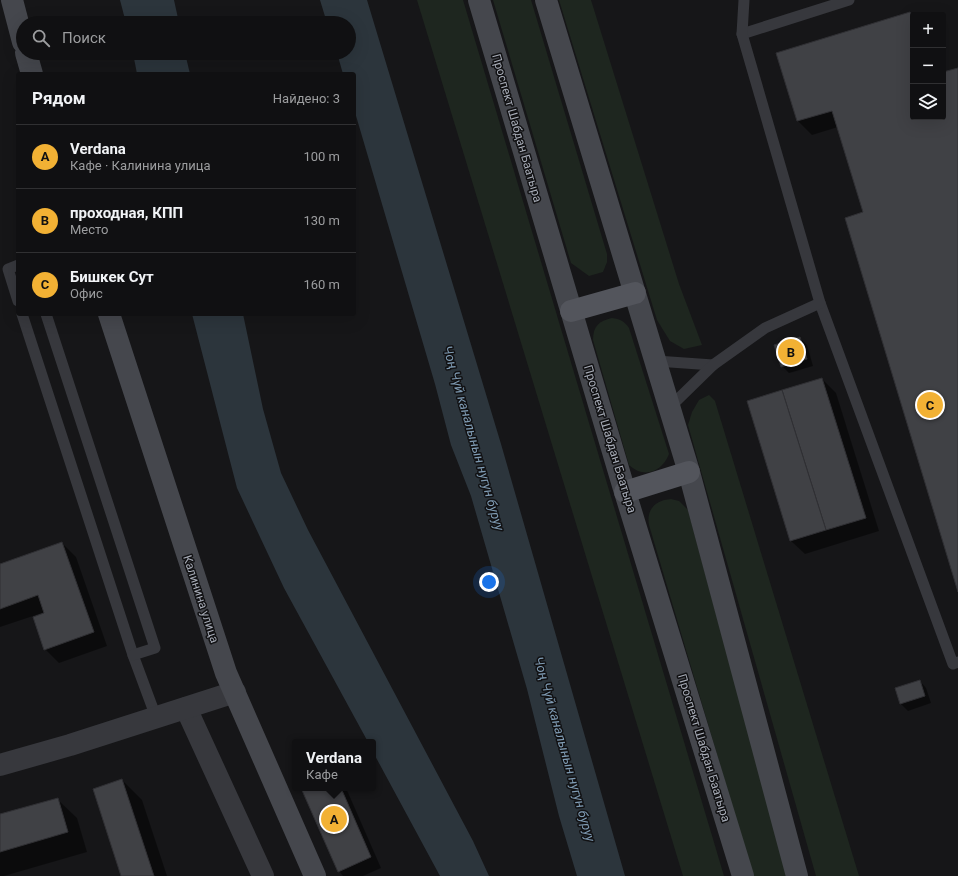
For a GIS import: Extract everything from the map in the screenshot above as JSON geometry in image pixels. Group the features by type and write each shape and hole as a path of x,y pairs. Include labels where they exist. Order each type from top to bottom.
{"main road":[{"path":"12,0 16,16"},
{"name":"Проспект Шабдан Баатыра","path":"479,0 626,492 743,876"},
{"path":"546,0 689,472 797,876"},
{"path":"28,60 31,72"},
{"path":"572,311 635,293"},
{"name":"Калинина улица","path":"110,316 226,673 315,876"},
{"path":"626,492 689,472"}],"street":[{"path":"0,765 70,745 235,692"},
{"path":"186,708 263,876"}],"lane":[{"path":"744,0 742,34 820,303 953,664 958,662"},
{"path":"742,34 849,0"},
{"path":"16,266 8,269 16,295"},
{"path":"670,407 713,364 765,328 820,303"},
{"path":"23,316 133,655 156,717"},
{"path":"47,316 155,648 133,655"},
{"path":"656,361 713,364"}],"shaded area":[{"path":"417,0 463,0 724,876 683,876"},
{"path":"493,0 531,0 607,254 607,262 603,272 589,276 571,263"},
{"path":"559,0 591,0 679,284 702,345 684,349 670,341 657,320"},
{"path":"612,318 622,321 629,328 669,454 662,465 652,472 641,472 629,465 593,340 594,331 598,325"},
{"path":"709,395 715,401 859,876 816,876 688,425 692,412 699,400"},
{"path":"671,499 679,501 688,510 787,876 753,876 649,525 649,514 653,506 661,501"}],"water":[{"path":"120,0 174,0 177,16 124,16"},
{"name":"Чоң Чүй каналынын нугун буруу","path":"320,0 367,0 501,444 625,876 577,876 559,816 527,689 471,496 451,445 435,384 356,116 356,72 342,72 339,60 356,60 356,16 325,16"},
{"path":"134,60 187,60 190,72 137,72"},
{"path":"193,316 243,316 263,409 281,473 308,530 473,841 489,876 440,876 376,758 376,739 366,739 284,588 237,488"}],"building":[{"path":"910,12 910,120 946,120 946,71 958,68 958,592 845,218 863,212 832,111 797,121 776,53"},
{"path":"800,337 807,359 781,367 774,345"},
{"path":"822,378 866,518 826,530 782,390"},
{"path":"782,390 826,530 790,541 747,401"},
{"path":"62,542 94,632 44,650 33,617 44,613 38,595 0,609 0,564"},
{"path":"920,680 925,696 900,704 895,688"},
{"path":"122,779 154,876 121,876 93,789"},
{"path":"302,791 342,791 371,857 338,872"},
{"path":"58,798 68,832 0,852 0,814"}],"place":[{"name":"проходная, КПП","path":"791,352"},
{"name":"Бишкек Сут","path":"930,405"},
{"name":"Verdana","path":"334,819"}]}
